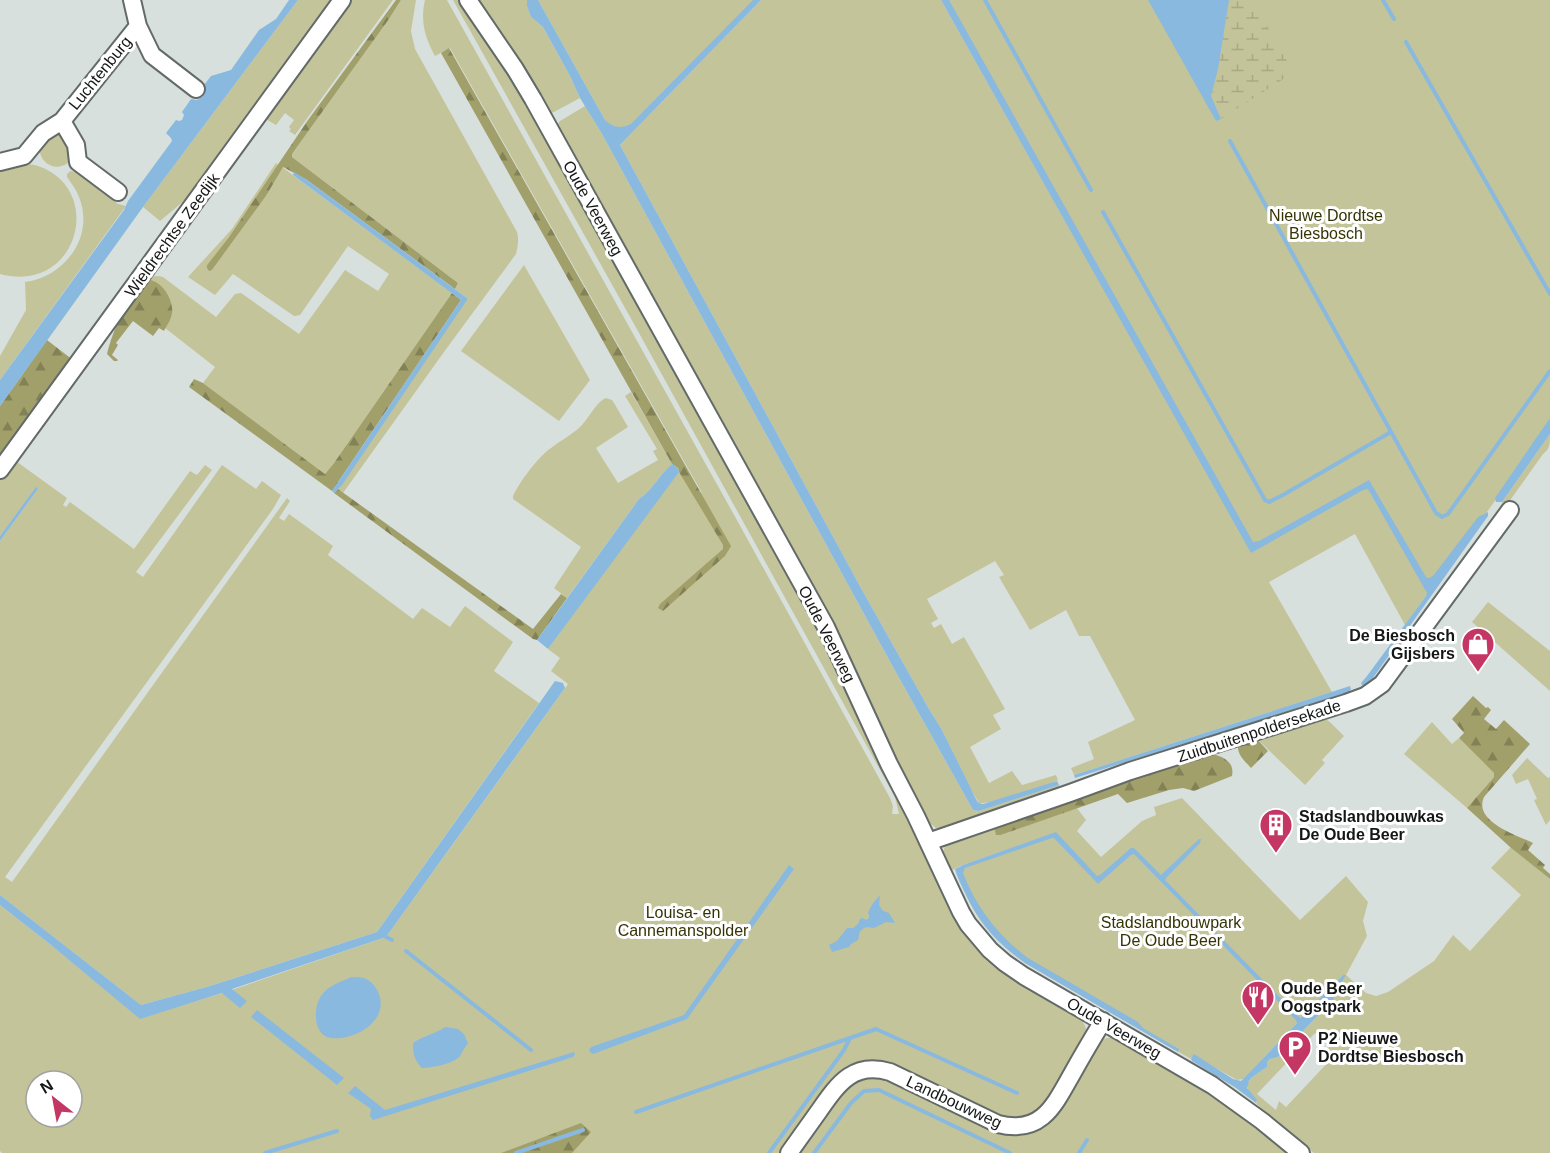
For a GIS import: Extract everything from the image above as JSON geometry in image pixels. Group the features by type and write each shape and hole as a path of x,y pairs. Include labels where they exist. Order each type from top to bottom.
{"street":[{"name":"Luchtenburg","path":"132,0 138,26 152,55 196,89"},
{"name":"Wieldrechtse Zeedijk","path":"0,470 342,0"},
{"name":"Oude Veerweg","path":"468,0 533,99 826,627 889,765 968,924 990,950 1005,963 1212,1085 1301,1153"},
{"name":"Luchtenburg","path":"0,162 24,156 43,133 62,121 138,26"},
{"name":"Luchtenburg","path":"62,121 76,145 78,162 118,192"},
{"name":"Zuidbuitenpoldersekade","path":"928,842 1130,771 1300,719 1370,694 1382,684 1510,510"},
{"name":"Landbouwweg","path":"789,1153 839,1084 857,1072 868,1069 890,1072 998,1124 1016,1127 1031,1124 1052,1109 1103,1021"}],"green space":[{"path":"298,0 337,0 198,189 160,221 143,207"},
{"path":"347,0 393,0 295,135 289,131 294,120 285,113 276,125 262,117"},
{"path":"396,0 401,0 292,157 458,283 455,289 307,180 283,167 266,196 209,271 207,265 229,237 308,120"},
{"path":"401,0 416,0 411,31 415,49 517,232 518,245 516,254 343,493 338,489 467,298 455,289 458,283 292,157"},
{"name":"Louisa- en Cannemanspolder","path":"425,0 447,0 890,798 893,806 892,814 899,814 895,797 453,0 461,0 514,80 822,634 907,813 904,814 954,916 974,943 992,962 1017,981 1081,1017 1087,1031 1102,1039 1114,1037 1206,1087 1291,1153 2,1153 0,1151 0,905 140,1018 223,993 386,937 568,684 551,671 560,658 548,649 675,475 679,472 702,493 450,48 435,56 424,29"},
{"path":"475,0 527,0 531,17 543,27 580,98 554,112 546,111"},
{"path":"538,0 756,0 620,139 605,120"},
{"name":"Nieuwe Dordtse Biesbosch","path":"761,0 941,0 1249,547 945,0 1550,0 1550,425 1405,625 1355,534 1269,582 1332,692 1074,775 1071,768 1094,759 1088,742 1135,720 1090,636 1079,636 1066,610 1030,630 999,577 1004,575 995,561 927,599 938,619 931,623 934,628 941,624 952,644 964,637 1005,709 993,715 1001,729 970,747 989,783 1012,771 1022,785 1056,775 1058,780 995,801 979,803 942,730 862,590 620,145"},
{"path":"1229,0 1252,0 1291,68 1285,78 1221,119 1211,96 1218,69"},
{"path":"449,48 731,546 725,556 663,611 658,608 660,604 723,549 723,545 678,468 672,464 441,53"},
{"path":"585,106 973,810 979,811 1059,785 1059,789 944,830 936,828 925,819 557,125"},
{"path":"57,133 67,137 71,160 57,167 46,162 42,157 40,145"},
{"path":"20,163 38,166 59,178 72,196 76,216 74,237 64,255 48,269 27,276 0,274 0,169"},
{"path":"276,163 278,165 272,175 207,265 212,270 266,196 282,167 452,293 325,474 203,383 215,367 165,328 171,314 171,302 165,291 154,281 145,281 153,276 163,277 216,317 235,294 241,293 299,334 345,270 378,291 389,274 348,246 300,315 294,316 233,274 215,295 188,277 232,229"},
{"path":"70,171 76,172 118,204 126,206 0,380 0,356 26,310 25,282 39,279 53,272 73,252 79,240 83,226 83,212 78,194 67,177"},
{"path":"524,265 590,380 559,421 461,351"},
{"path":"149,280 163,287 169,297 172,308 170,320 164,331 159,328 153,336 133,321 116,343 118,345 112,355 118,360 114,361 107,354 117,324 128,301 142,284"},
{"path":"452,293 461,300 332,491 189,387 194,379 203,383 325,474"},
{"path":"47,340 73,360 0,462 0,406"},
{"path":"631,392 672,464 639,499 567,598 554,588 581,547 513,499 513,496 541,457 578,429 599,403 606,398 612,400 628,427 596,448 618,483 658,460 653,451 657,449 625,396"},
{"path":"1550,434 1547,450 1506,506 1502,502"},
{"path":"13,459 67,498 63,505 66,507 70,502 134,549 190,471 197,475 205,465 212,470 136,572 143,577 222,465 256,489 262,481 281,495 5,877 12,882 287,498 290,501 279,518 284,521 289,514 333,546 328,555 413,619 422,608 450,627 465,606 513,642 494,671 539,703 377,932 210,986 141,1005 0,895 0,541 38,489 36,488 0,536 0,477"},
{"path":"338,489 533,629 561,594 567,598 537,640 533,639 334,493"},
{"path":"1488,602 1550,651 1550,691 1472,622"},
{"path":"1473,696 1491,710 1484,719 1496,729 1504,720 1530,744 1484,797 1482,806 1485,814 1498,826 1533,843 1528,850 1545,865 1543,868 1550,874 1550,879 1467,808 1494,777 1494,773 1459,738 1464,733 1452,719"},
{"path":"1323,717 1344,736 1322,760 1325,763 1305,785 1255,737"},
{"path":"1432,722 1452,744 1459,738 1494,773 1494,777 1467,808 1404,754"},
{"path":"1255,737 1268,751 1251,768 1240,755 1238,745"},
{"path":"1211,754 1220,756 1230,763 1232,776 1194,791 1183,788 1169,790 1127,803 1118,794 996,835 993,824"},
{"path":"1527,758 1548,778 1550,777 1550,820 1546,825 1534,800 1537,799 1528,779 1516,784 1512,775"},
{"name":"Stadslandbouwpark De Oude Beer","path":"1182,798 1300,920 1346,876 1368,902 1363,921 1367,936 1346,975 1366,993 1376,996 1388,992 1434,961 1453,935 1470,951 1521,895 1491,868 1511,847 1550,879 1550,1153 1314,1153 1271,1119 1256,1103 1247,1085 1251,1078 1267,1067 1270,1059 1278,1057 1333,1000 1343,975 1243,1079 1237,1080 1193,1055 1191,1059 1025,963 1001,944 976,914 957,869 1058,834 961,866 946,873 943,852 950,840 993,824 1001,835 1077,808 1086,820 1077,831 1101,857 1142,821 1156,815 1154,807","holes":["1315,1033 1329,1047 1325,1052 1332,1058 1286,1107 1279,1101 1276,1110 1257,1094"]},
{"path":"581,1123 591,1132 572,1153 501,1153"}],"water":[{"path":"289,0 298,0 143,207 0,406 0,380 172,141 166,133 176,120 182,120 184,115 182,112 191,99 197,100 202,97 201,89 211,76 231,70 259,30 276,19"},
{"path":"527,0 538,0 605,120 611,125 624,127 631,124 753,0 761,0 620,145 862,590 942,730 977,801 983,804 1057,781 1059,785 979,811 973,810 543,27 531,17"},
{"path":"941,0 949,0 1253,542 1259,541 1369,480 1426,577 1429,578 1433,576 1478,517 1488,512 1488,516 1368,684 1362,685 1361,683 1427,593 1368,489 1251,553"},
{"path":"1148,0 1229,0 1218,69 1211,96 1221,119 1216,121"},
{"path":"294,172 467,298 342,485 334,493 332,491 461,300 293,175"},
{"path":"1550,418 1550,434 1502,502 1496,502 1495,498"},
{"path":"672,464 678,468 679,472 548,649 537,640 639,499"},
{"path":"36,487 38,489 0,541 0,536"},
{"path":"555,681 563,683 565,688 386,937 232,989 247,1001 240,1008 222,993 140,1019 0,905 0,895 141,1005 210,986 377,932"},
{"path":"1350,686 1349,692 1075,778 1074,775"},
{"path":"1056,832 1097,876 1131,848 1134,848 1161,875 1201,839 1200,843 1165,880 1301,1018 1343,975 1346,975 1333,1000 1278,1057 1270,1059 1267,1067 1251,1078 1247,1088 1257,1100 1256,1103 1191,1059 1194,1054 1233,1079 1241,1081 1297,1023 1296,1020 1134,854 1098,884 1054,838 965,868 963,873 982,910 1017,949 1028,958 1138,1022 1143,1028 1179,1049 1178,1052 1025,963 1005,947 982,922 964,891 955,869"},
{"path":"789,865 794,869 687,1019 591,1053 589,1050 591,1047 684,1015"},
{"path":"880,895 879,905 883,911 889,913 895,923 886,922 874,928 866,927 860,931 858,940 849,947 832,952 829,945 837,941 847,928 853,928 858,924 860,919 869,918 870,907"},
{"path":"352,977 370,981 378,992 381,1002 380,1011 375,1020 360,1032 340,1038 325,1036 316,1021 318,1001 331,986"},
{"path":"257,1010 344,1078 337,1085 251,1017"},
{"path":"445,1027 458,1029 464,1034 468,1043 457,1059 422,1068 414,1056 413,1043"},
{"path":"574,1052 573,1057 373,1120 370,1116 371,1109 348,1093 355,1086 385,1110"}],"waterway":[{"path":"985,0 1091,190"},
{"path":"1383,0 1394,19"},
{"path":"1406,42 1550,294"},
{"path":"1230,141 1436,513 1442,517 1448,514 1550,371"},
{"path":"1103,212 1265,500 1269,502 1283,495 1391,432"},
{"path":"386,937 392,940"},
{"path":"406,951 531,1050"},
{"path":"636,1112 876,1029 1017,1093"},
{"path":"769,1153 844,1050 850,1038"},
{"path":"814,1153 851,1103 864,1091 879,1090 1010,1153"},
{"path":"516,1153 583,1130"},
{"path":"265,1153 337,1131"},
{"path":"1079,1153 1087,1140"}],"place":[{"name":"De Biesbosch Gijsbers","path":"1478,673"},
{"name":"Stadslandbouwkas De Oude Beer","path":"1276,854"},
{"name":"Oude Beer Oogstpark","path":"1258,1026"},
{"name":"P2 Nieuwe Dordtse Biesbosch","path":"1295,1076"}]}
